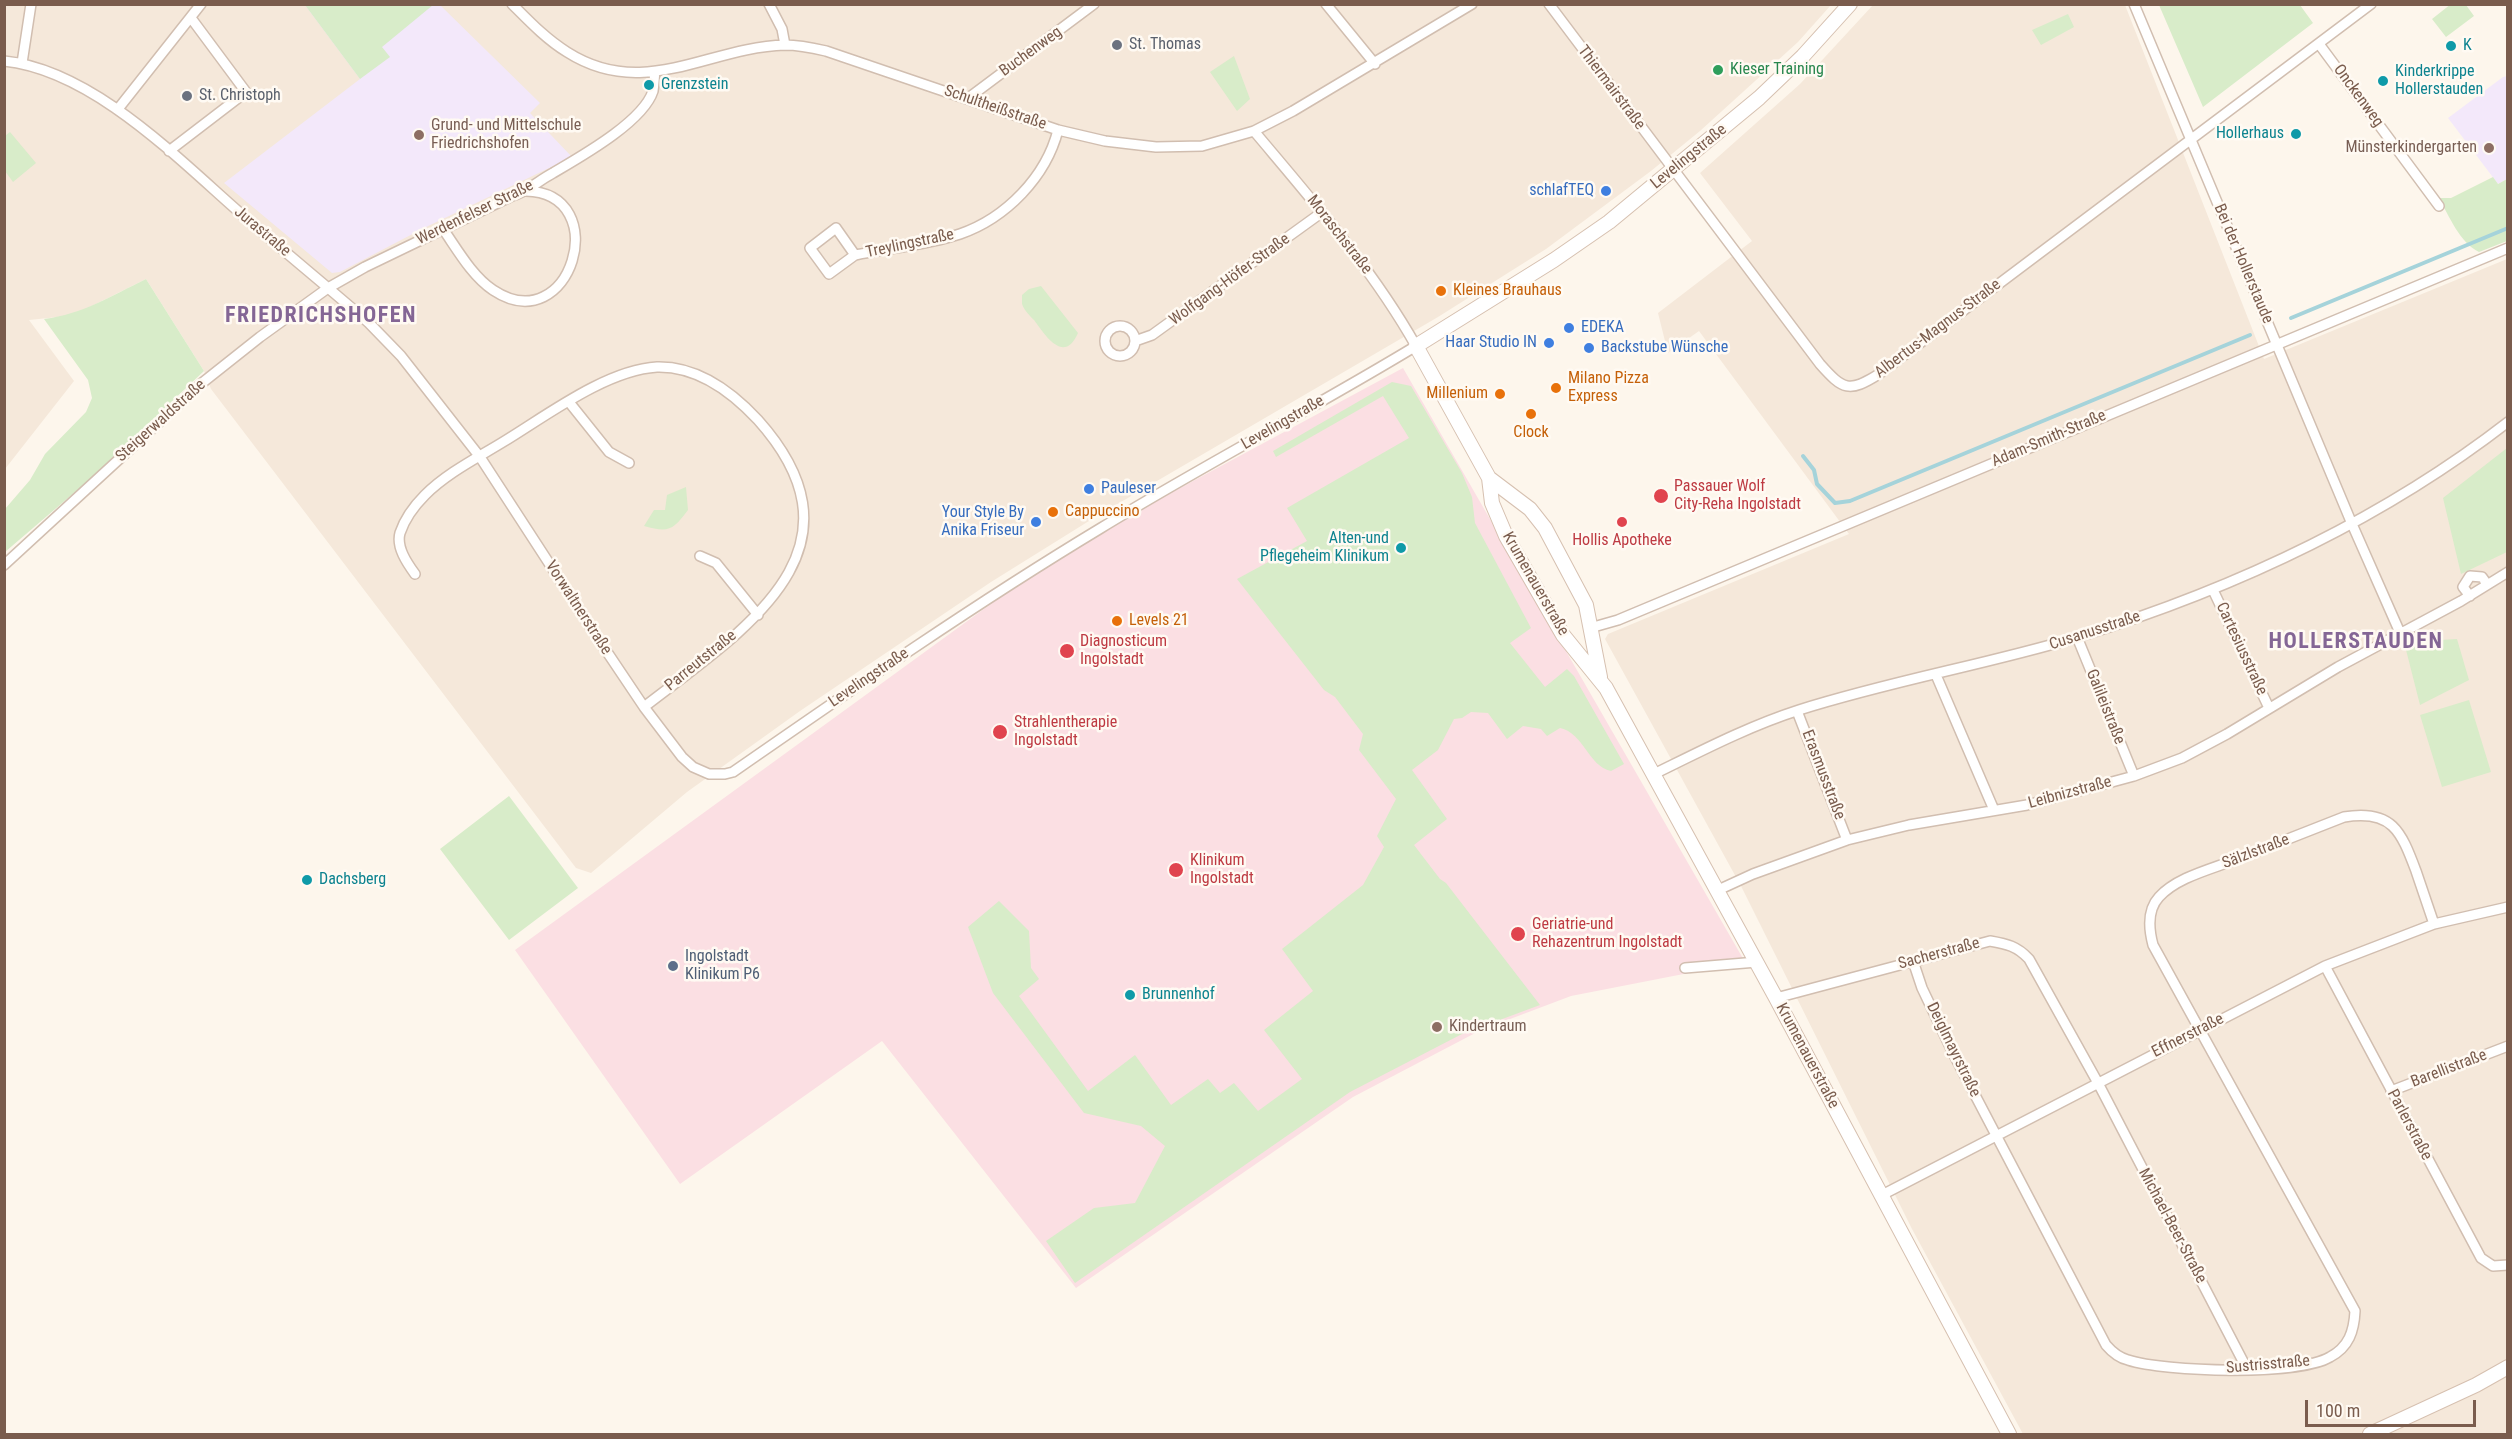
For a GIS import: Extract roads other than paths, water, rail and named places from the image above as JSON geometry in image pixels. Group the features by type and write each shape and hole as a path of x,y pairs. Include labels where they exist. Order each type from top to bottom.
{"street":[{"path":"22,63 31,4"},
{"path":"118,109 201,4"},
{"name":"Schultheißstraße","path":"512,4 541,33 568,53 594,65 615,71 655,72 752,50 785,45 826,51 1058,130 1106,141 1156,147 1202,146 1254,130 1293,111 1375,64 1472,4"},
{"path":"769,4 782,28 785,45"},
{"path":"1326,4 1375,64"},
{"name":"Thiermairstraße","path":"1549,4 1674,170"},
{"name":"Levelingstraße","path":"682,757 693,767 709,774 733,772 954,620 1065,550 1169,487 1416,346 1554,260 1609,222 1674,170 1788,71 1850,4"},
{"name":"Bei der Hollerstaude","path":"2134,4 2276,345 2401,634"},
{"path":"2190,139 2371,4"},
{"name":"Buchenweg","path":"967,99 1091,6"},
{"path":"169,151 246,92 190,18"},
{"name":"Onckenweg","path":"2319,44 2439,206"},
{"name":"Jurastraße","path":"4,61 22,63 61,76 118,109 169,151 369,323 400,356 480,457"},
{"name":"Werdenfelser Straße","path":"328,288 443,229 526,191 549,174 594,149 635,114 652,92 655,72"},
{"name":"Treylingstraße","path":"855,255 836,228 810,248 829,274 855,255 939,240 962,233 992,218 1036,178 1052,151 1058,130"},
{"name":"Moraschstraße","path":"1254,130 1380,288 1416,346"},
{"name":"Albertus-Magnus-Straße","path":"1674,170 1820,364 1834,380 1849,387 1861,386 1879,374 2190,139"},
{"path":"443,229 482,280 497,292 527,300 550,292 559,285 572,268 575,248 572,225 563,206 554,197 542,192 526,191"},
{"name":"Wolfgang-Höfer-Straße","path":"1135,341 1152,335 1321,213"},
{"name":"Adam-Smith-Straße","path":"1590,628 1618,620 2508,248"},
{"name":"Steigerwaldstraße","path":"4,566 202,383 260,337 328,288"},
{"name":"Krumenauerstraße","path":"1416,346 1489,478 1492,503 1499,519 1563,635 1601,679 1654,774 2009,1434"},
{"name":"Parreutstraße","path":"415,574 403,557 399,536 408,515 425,495 456,471 569,402 603,383 633,372 657,367 681,369 708,379 730,394 769,433 790,464 798,483 805,522 802,541 787,579 758,615 644,707"},
{"path":"569,402 609,453 629,463"},
{"name":"Cusanusstraße","path":"1654,774 1730,738 1797,711 2077,637 2213,590 2280,561 2352,524 2421,484 2508,422"},
{"name":"Vorwaltnerstraße","path":"480,457 644,707 682,757"},
{"name":"Krumenauerstraße","path":"1489,478 1530,509 1545,528 1586,605 1601,679"},
{"path":"1499,519 1509,507 1522,503"},
{"path":"700,556 716,563 758,615"},
{"name":"Leibnizstraße","path":"1716,891 1753,874 1847,840 1909,825 2027,805 2134,776 2182,758 2228,734 2338,667 2470,596 2508,572"},
{"path":"2470,596 2463,587 2470,576 2481,577 2487,584"},
{"name":"Cartesiusstraße","path":"2213,590 2269,708"},
{"path":"1563,635 1574,636 1590,628"},
{"name":"Galileistraße","path":"2077,637 2134,776"},
{"path":"1936,675 1994,810"},
{"name":"Erasmusstraße","path":"1797,711 1847,840"},
{"name":"Sälzlstraße","path":"2201,1029 2153,945 2150,931 2151,911 2157,899 2167,890 2192,877 2344,817 2364,814 2380,818 2398,829 2405,842 2434,924"},
{"name":"Effnerstraße","path":"1880,1196 2325,966 2434,924 2508,907"},
{"name":"Sacherstraße","path":"1776,998 1990,941 2011,944 2020,949 2029,959 2098,1083"},
{"name":"Deiglmayrstraße","path":"1913,961 1922,988 1996,1137"},
{"path":"1684,968 1757,962"},
{"name":"Parlerstraße","path":"2325,966 2481,1258 2493,1266 2508,1265"},
{"name":"Sustrisstraße","path":"1996,1137 2084,1307 2106,1345 2113,1352 2128,1360 2187,1369 2247,1370 2306,1366 2330,1357 2347,1343 2354,1329 2355,1311 2201,1029"},
{"name":"Barellistraße","path":"2391,1091 2508,1046"},
{"name":"Michael-Beer-Straße","path":"2098,1083 2247,1370"},
{"path":"2370,1434 2476,1385 2508,1367"}],"waterway":[{"path":"2291,318 2508,228"},
{"path":"1803,456 1814,470 1817,484 1835,503 1850,501 2250,335"}],"place":[{"name":"St. Thomas","path":"1117,45"},
{"name":"K","path":"2451,46"},
{"name":"Kieser Training","path":"1718,70"},
{"name":"Kinderkrippe Hollerstauden","path":"2383,81"},
{"name":"Grenzstein","path":"649,85"},
{"name":"St. Christoph","path":"187,96"},
{"name":"Hollerhaus","path":"2296,134"},
{"name":"Grund- und Mittelschule Friedrichshofen","path":"419,135"},
{"name":"Münsterkindergarten","path":"2489,148"},
{"name":"schlafTEQ","path":"1606,191"},
{"name":"Kleines Brauhaus","path":"1441,291"},
{"name":"EDEKA","path":"1569,328"},
{"name":"Haar Studio IN","path":"1549,343"},
{"name":"Backstube Wünsche","path":"1589,348"},
{"name":"Milano Pizza Express","path":"1556,388"},
{"name":"Millenium","path":"1500,394"},
{"name":"Clock","path":"1531,414"},
{"name":"Pauleser","path":"1089,489"},
{"name":"Passauer Wolf City-Reha Ingolstadt","path":"1661,496"},
{"name":"Cappuccino","path":"1053,512"},
{"name":"Your Style By Anika Friseur","path":"1036,522"},
{"name":"Hollis Apotheke","path":"1622,522"},
{"name":"Alten-und Pflegeheim Klinikum","path":"1401,548"},
{"name":"Levels 21","path":"1117,621"},
{"name":"Diagnosticum Ingolstadt","path":"1067,651"},
{"name":"Strahlentherapie Ingolstadt","path":"1000,732"},
{"name":"Klinikum Ingolstadt","path":"1176,870"},
{"name":"Dachsberg","path":"307,880"},
{"name":"Geriatrie-und Rehazentrum Ingolstadt","path":"1518,934"},
{"name":"Ingolstadt Klinikum P6","path":"673,966"},
{"name":"Brunnenhof","path":"1130,995"},
{"name":"Kindertraum","path":"1437,1027"}],"district":[{"name":"FRIEDRICHSHOFEN","path":"321,316"},
{"name":"HOLLERSTAUDEN","path":"2356,642"}]}
